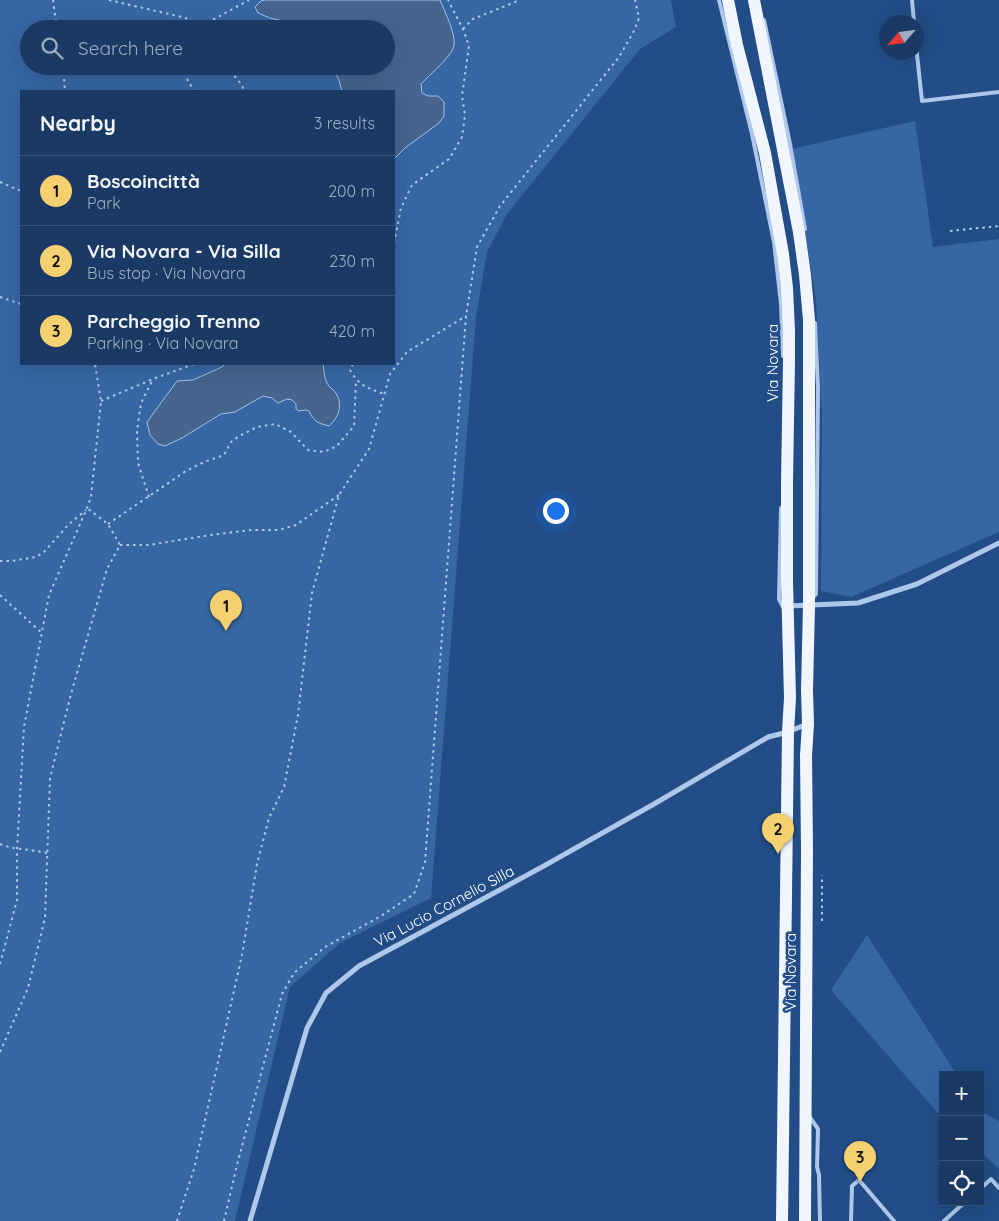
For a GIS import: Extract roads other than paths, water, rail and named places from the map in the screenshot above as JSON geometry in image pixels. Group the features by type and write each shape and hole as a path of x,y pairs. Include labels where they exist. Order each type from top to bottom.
{"main road":[{"name":"Via Novara","path":"728,0 737,46 764,153 783,254 789,331 787,482 790,698 782,1221"},
{"name":"Via Novara","path":"757,3 798,232 809,320 805,1221"}],"street":[{"path":"788,611 809,603 858,603 917,584 999,542"},
{"path":"788,732 808,724"},
{"name":"Via Lucio Cornelio Silla","path":"251,1219 307,1028 326,992 358,966 388,949 542,867 768,737 788,732"}],"lane":[{"path":"719,0 752,134 774,242 781,304 783,357"},
{"path":"912,0 913,15"},
{"path":"763,16 790,144 805,234"},
{"path":"918,60 922,101 999,92"},
{"path":"809,603 816,594 818,388 815,321"},
{"path":"784,375 784,384"},
{"path":"781,502 779,600 788,611"},
{"path":"806,1112 818,1130 817,1167 819,1175 820,1221"},
{"path":"984,1185 991,1179 999,1188"},
{"path":"852,1221 852,1186 858,1180 894,1221"},
{"path":"944,1221 961,1206"}],"place":[{"name":"Boscoincittà","path":"226,631"},
{"name":"Via Novara - Via Silla","path":"778,854"},
{"name":"Parcheggio Trenno","path":"860,1182"}]}
